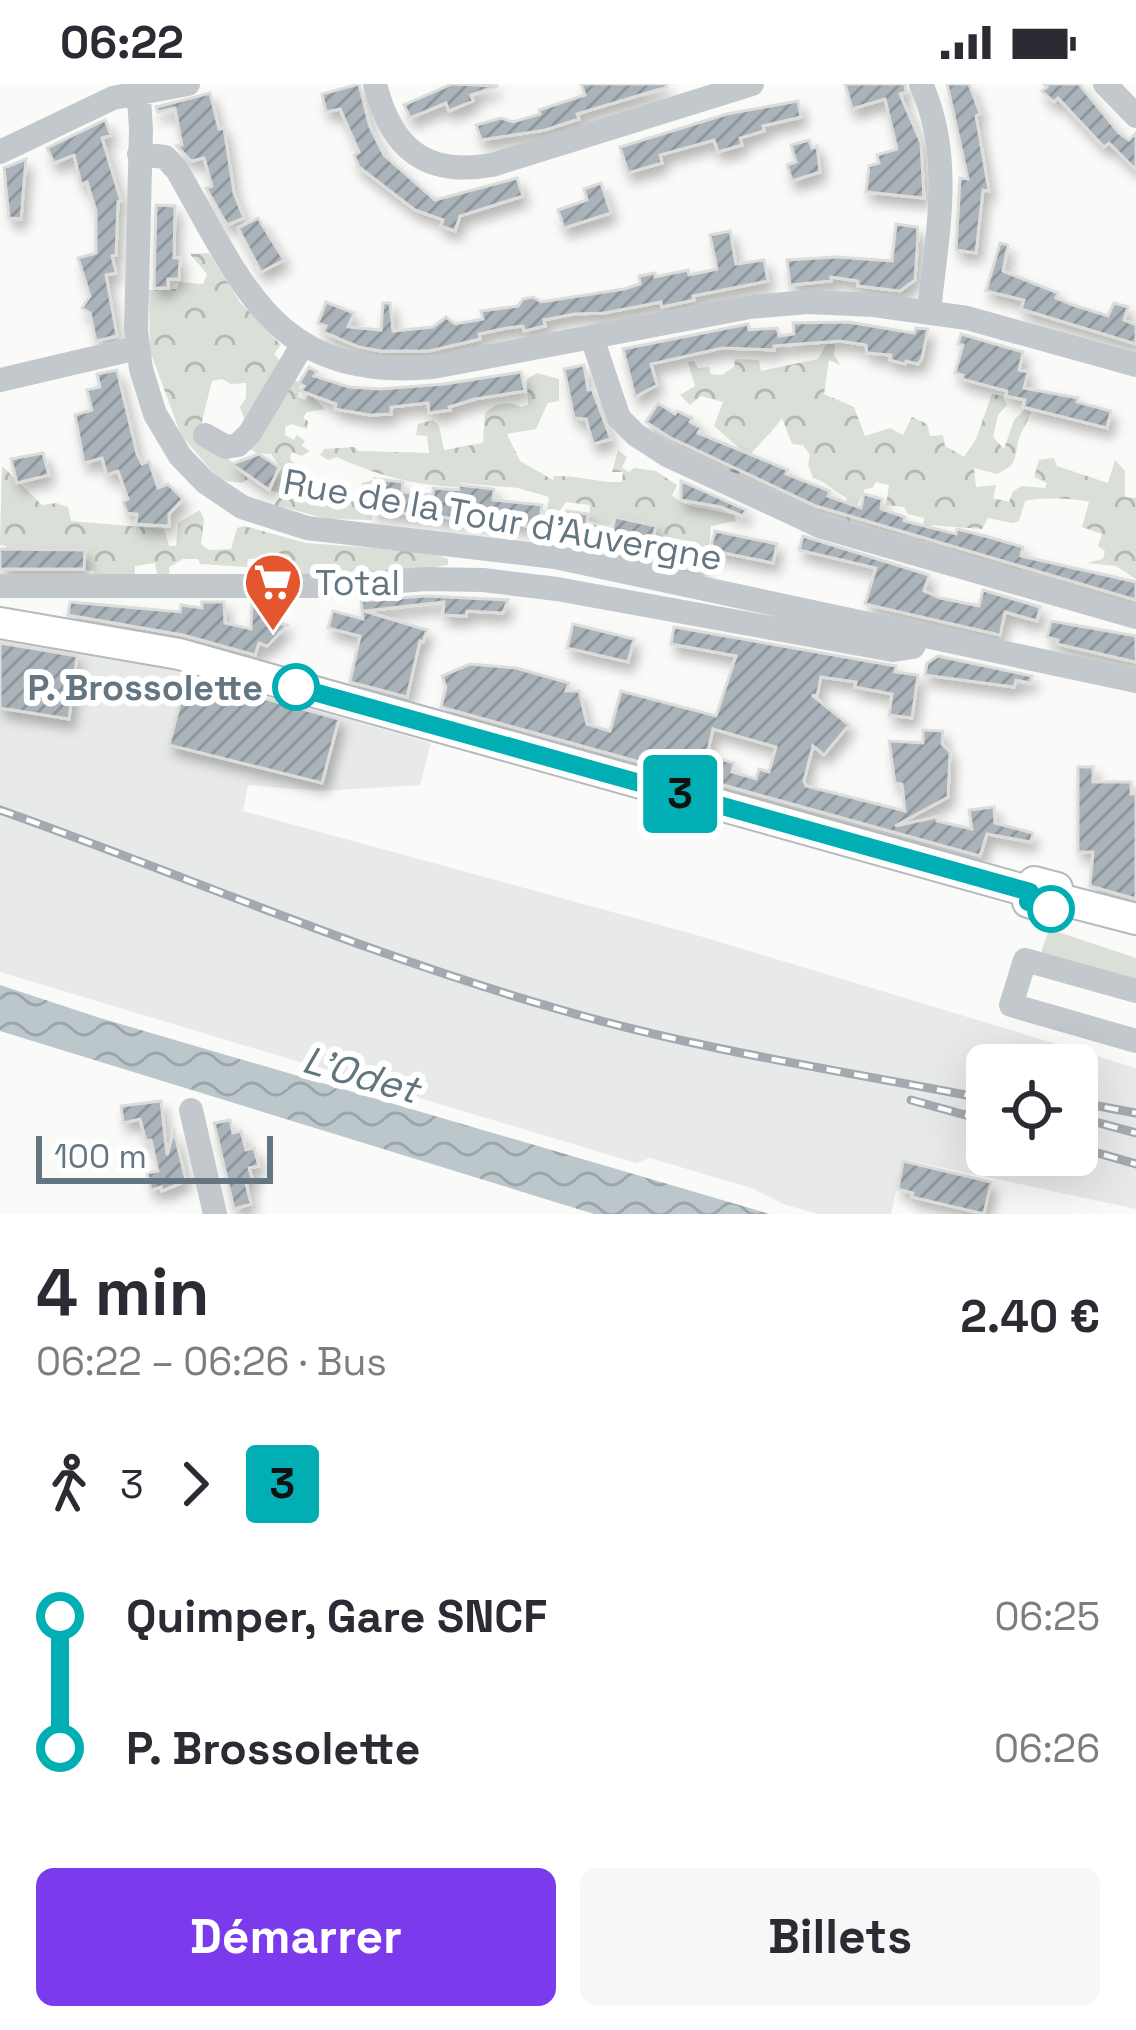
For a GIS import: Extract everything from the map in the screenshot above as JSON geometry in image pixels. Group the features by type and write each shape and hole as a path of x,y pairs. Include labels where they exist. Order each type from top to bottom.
{"main road":[{"path":"0,623 179,654 1136,919"}],"street":[{"path":"0,152 134,89 188,84"},
{"path":"375,84 389,128 404,144 433,164 466,169 752,84"},
{"path":"920,84 932,110 942,163 928,311"},
{"path":"1106,84 1136,116"},
{"name":"Rue de la Tour d'Auvergne","path":"134,89 139,154 137,348 155,414 187,465 214,489 268,518 318,530 555,556 1136,681"},
{"path":"139,154 160,155 170,161 243,284 271,317 304,344 347,365 385,370 434,367 788,302 928,311 997,324 1136,365"},
{"path":"592,338 619,418 636,436 667,455 822,527 1136,617"},
{"path":"206,435 226,447 244,440 304,344"},
{"path":"0,380 137,348"},
{"path":"0,586 339,586 483,580 893,650 913,647 920,635"},
{"path":"1136,991 1025,960 1011,1005 1136,1041"},
{"path":"191,1110 215,1214"}],"shaded area":[{"path":"0,639 146,662 431,743 420,785 322,791 248,785 243,811 700,936 1057,1044 966,1044 966,1173 903,1159 891,1214 818,1214 650,1158 636,1163 0,972"},
{"path":"1098,1056 1136,1068 1136,1209 982,1176 1098,1176"}],"green space":[{"path":"209,253 240,302 281,345 274,354 300,385 298,397 305,400 309,393 325,409 307,412 303,418 308,421 307,429 285,427 285,435 294,440 297,435 310,451 302,456 291,452 290,459 303,480 296,488 317,501 342,503 359,499 362,483 373,480 372,520 328,519 274,505 282,494 271,490 281,468 271,454 244,446 247,427 240,407 246,398 246,383 212,381 200,429 248,479 242,483 216,476 181,435 150,351 149,290 177,289 179,282 203,284 207,274 190,254"},
{"path":"827,343 835,345 840,365 829,360 824,394 854,407 865,436 890,428 903,435 912,417 927,424 930,436 943,435 945,446 964,457 976,439 992,394 1003,396 1007,405 998,415 993,437 1004,449 1014,420 1025,409 1031,412 1011,465 997,474 974,468 976,487 996,485 993,498 1009,502 1013,491 1022,486 1045,488 1047,483 1034,477 1039,460 1054,458 1057,466 1108,483 1115,460 1125,471 1125,497 1136,498 1136,579 1116,566 1087,563 1103,559 1105,551 1098,546 1102,534 1082,527 1089,502 1084,501 1025,501 1019,521 988,518 982,529 931,525 926,541 921,539 924,518 908,514 904,507 886,505 889,485 876,482 865,489 849,522 844,515 847,498 813,478 810,455 803,445 792,444 782,418 737,477 728,474 739,448 714,426 723,402 701,396 690,405 680,395 695,386 688,362 722,375 734,367 735,359 759,360 761,371 818,359"},
{"path":"537,373 559,379 559,401 548,403 536,429 507,434 520,461 553,480 563,476 622,482 623,472 612,472 618,450 627,457 622,468 656,471 677,485 672,495 678,500 734,515 736,521 711,526 709,547 704,550 668,543 667,538 656,535 655,524 614,516 611,525 599,524 593,547 576,544 579,538 588,537 590,505 566,502 554,519 547,511 549,497 518,488 425,484 320,455 324,449 354,447 429,453 427,436 416,435 418,424 433,420 444,450 483,443 485,413 502,404 528,405 527,379"},
{"path":"2,466 42,505 68,507 71,521 164,529 169,546 176,546 178,523 200,510 204,520 201,544 209,550 231,549 237,528 244,526 306,543 430,552 448,559 448,565 381,575 285,576 285,568 278,568 273,558 248,559 247,567 183,559 169,567 170,577 158,581 155,563 135,566 135,580 95,581 94,571 85,570 85,550 17,549 8,555 6,546 0,545"},
{"path":"1049,929 1136,958 1136,982 1040,955"}],"water":[{"path":"0,985 770,1214 594,1214 0,1031"}],"building":[{"path":"359,84 370,127 384,155 435,200 517,178 523,196 460,216 455,231 441,226 443,220 415,210 359,167 354,155 359,152 340,109 326,112 322,94"},
{"path":"452,84 498,86 471,95 473,101 449,111 446,103 410,118 404,105"},
{"path":"581,84 667,87 577,114 579,119 545,130 481,140 476,125 540,114 539,110 585,95"},
{"path":"845,84 905,84 906,92 900,94 921,143 924,198 866,192 869,166 879,163 877,155 897,149 885,99 852,109"},
{"path":"947,84 969,84 980,113 976,116 989,191 983,190 976,253 956,250 960,178 968,179"},
{"path":"1044,84 1079,84 1119,133 1129,140 1136,133 1136,170 1109,143 1104,147 1058,98 1054,102 1042,91 1047,87"},
{"path":"210,93 219,129 224,128 234,193 244,218 227,225 206,188 212,186 204,158 191,161 177,146 182,145 175,108 158,112 156,107"},
{"path":"798,101 801,117 763,126 764,131 740,138 742,145 718,152 714,140 660,155 662,163 628,173 620,147 727,114"},
{"path":"105,120 111,135 102,138 121,201 116,255 112,256 116,273 106,275 117,336 96,341 90,313 82,308 90,296 78,258 96,253 96,211 87,182 81,184 74,155 54,163 47,148"},
{"path":"809,140 812,148 817,146 820,172 792,181 787,165 796,162 791,145"},
{"path":"26,159 21,219 9,218 4,168"},
{"path":"601,183 611,213 564,228 558,210 587,200 584,189"},
{"path":"156,205 175,206 174,258 180,258 179,279 168,279 168,288 154,288"},
{"path":"258,218 284,260 261,272 238,228"},
{"path":"896,224 917,227 918,235 915,280 900,291 831,277 831,281 790,285 787,260 892,261"},
{"path":"730,231 736,264 764,260 768,281 662,307 661,302 544,320 545,326 479,334 480,339 429,351 359,347 323,332 326,326 318,323 326,302 354,313 348,327 381,330 383,303 390,303 393,331 433,327 446,317 455,324 483,319 481,311 518,306 533,297 541,302 624,289 640,284 639,276 717,269 710,235"},
{"path":"1000,243 1008,245 1003,271 1058,293 1056,298 1108,316 1114,303 1128,307 1124,320 1136,325 1136,344 1021,309 1024,300 986,291"},
{"path":"848,322 914,333 916,328 928,329 922,358 918,364 905,364 890,360 891,355 867,353 866,345 840,341 774,346 774,350 722,348 651,364 657,385 635,397 623,349 748,324 749,330 777,328 779,336 794,334 793,323"},
{"path":"961,334 1023,352 1019,370 1028,372 1024,388 1078,398 1077,402 1111,411 1107,428 1023,407 1025,400 1006,396 1007,391 962,379 963,375 955,373 963,345 958,344"},
{"path":"584,365 588,390 592,389 611,439 593,444 586,419 574,418 564,369"},
{"path":"309,367 317,372 314,376 349,387 380,389 521,372 525,391 475,399 450,410 429,413 428,403 370,415 335,409 336,404 301,391 304,386 299,383"},
{"path":"117,370 142,464 149,461 158,488 168,484 183,499 169,514 169,526 136,524 137,514 127,513 123,502 128,499 118,471 107,475 102,458 84,463 75,415 92,410 87,390 100,387 97,374"},
{"path":"658,403 692,418 690,422 701,428 698,433 788,470 786,474 830,491 828,496 861,508 864,494 882,499 881,509 905,517 904,521 985,536 1023,547 1021,556 1136,582 1136,600 816,506 669,437 646,422"},
{"path":"43,453 49,475 17,483 11,459"},
{"path":"259,454 279,467 269,490 232,464"},
{"path":"375,479 403,482 402,492 433,495 433,488 459,490 459,485 494,489 493,500 542,505 539,527 372,510"},
{"path":"681,481 746,510 743,516 681,500"},
{"path":"567,511 588,514 587,522 613,528 615,517 656,526 653,537 666,539 665,544 704,553 700,571 596,548 598,537 580,533 582,526 565,523"},
{"path":"715,531 777,544 773,563 710,550"},
{"path":"803,536 929,575 924,591 940,598 979,606 983,590 1040,607 1037,621 1005,612 1000,635 865,604 876,568 799,550"},
{"path":"0,549 85,550 84,569 0,569"},
{"path":"426,596 508,600 503,613 467,611 466,616 443,615 444,602 364,611 427,630 407,697 350,682 360,636 328,628 333,611 363,619 361,601"},
{"path":"70,602 180,612 181,605 202,608 202,602 224,602 225,623 251,629 252,602 265,602 264,620 287,625 267,646 259,643 255,655 183,635 68,615"},
{"path":"1051,621 1136,636 1136,662 1057,644 1058,640 1047,637"},
{"path":"573,624 634,639 628,662 567,648"},
{"path":"674,627 896,666 895,672 918,675 912,718 889,715 892,694 821,677 817,696 812,695 849,725 824,755 813,746 806,786 905,811 889,741 923,743 923,730 943,731 942,744 950,752 948,797 895,826 937,817 937,821 972,829 969,810 994,807 995,823 1033,833 1031,842 987,834 980,856 441,707 446,687 442,676 470,664 516,668 569,683 566,691 579,691 587,724 610,731 621,691 716,716 736,656 671,644","holes":["713,729 776,747 769,772 759,769 756,779 732,772 734,763 707,755"]},
{"path":"0,643 77,656 69,719 0,708"},
{"path":"938,656 1032,676 1030,683 1016,680 1014,687 925,675 927,663"},
{"path":"187,677 339,719 322,783 169,745"},
{"path":"1078,767 1093,767 1093,782 1131,782 1131,794 1136,794 1136,899 1090,886 1093,852 1078,852"},
{"path":"161,1101 167,1155 174,1131 186,1181 162,1191 161,1187 151,1190 147,1173 158,1171 151,1140 146,1141 140,1119 123,1123 121,1106"},
{"path":"230,1120 233,1133 241,1131 246,1150 254,1148 259,1166 249,1168 253,1182 246,1183 251,1204 234,1209 214,1123"},
{"path":"903,1161 991,1182 984,1214 912,1197 913,1193 898,1189"}],"railway":[{"path":"0,810 347,940 558,1009 718,1048 966,1095"},
{"path":"911,1100 966,1115"},
{"path":"1098,1106 1136,1113"},
{"path":"1098,1123 1136,1133"},
{"path":"1098,1153 1136,1164"}],"bus line":[{"name":"3","path":"296,687 1030,892 1028,902 1051,909"}],"place":[{"name":"Total","path":"273,633"},
{"name":"P. Brossolette","path":"296,687"}],"water label":[{"name":"L'Odet","path":"361,1074"}]}
